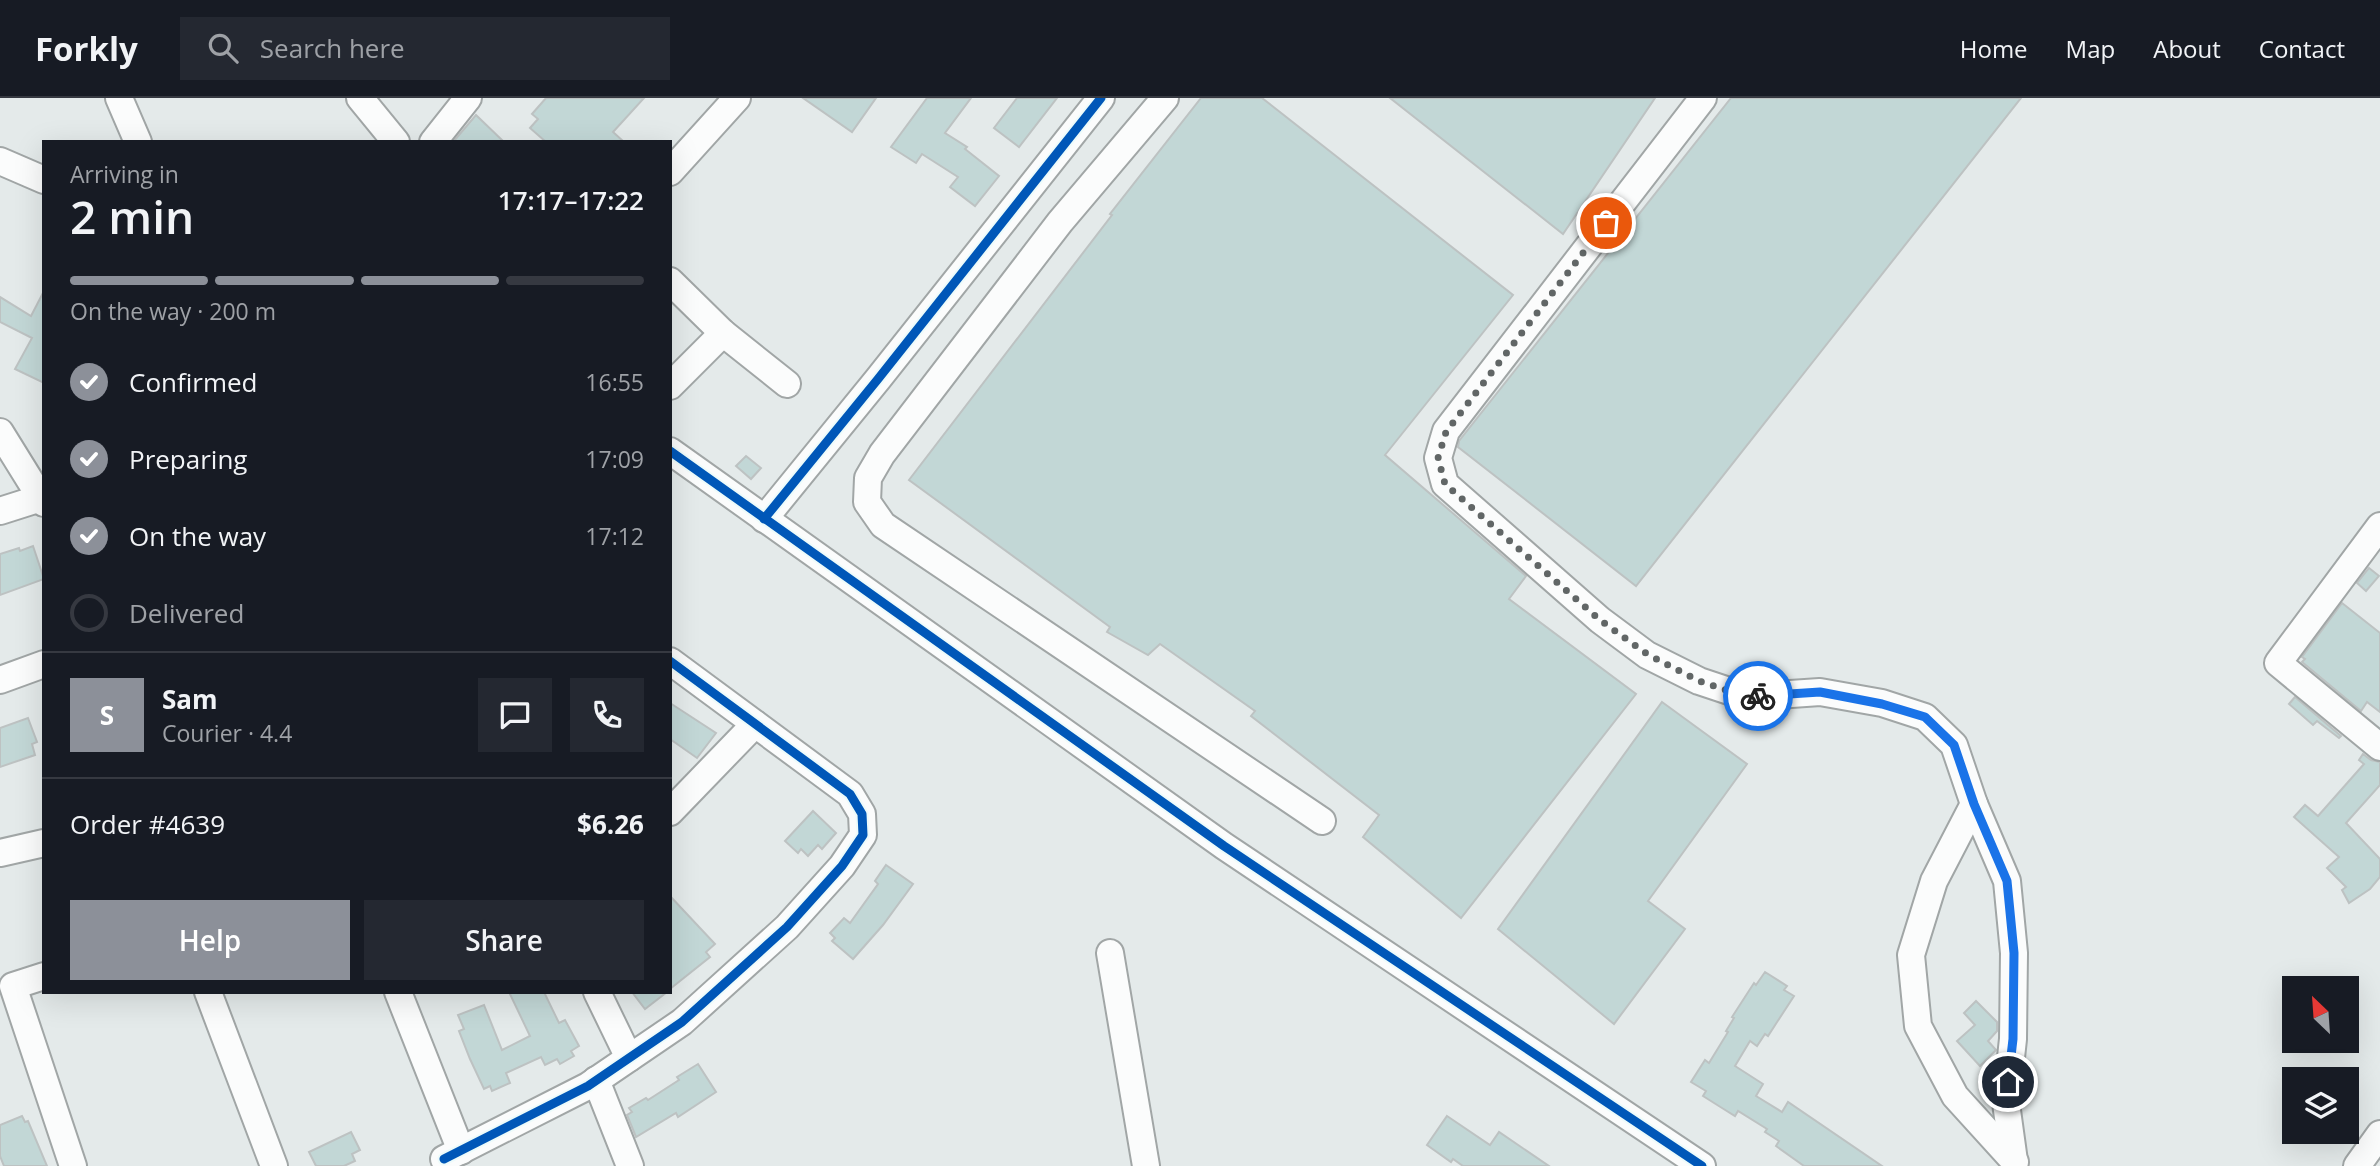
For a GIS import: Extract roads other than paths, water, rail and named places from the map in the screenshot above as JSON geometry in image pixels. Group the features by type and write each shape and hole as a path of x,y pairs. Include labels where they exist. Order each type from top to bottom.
{"street":[{"path":"119,98 137,140"},
{"path":"360,98 394,140"},
{"path":"435,140 468,98"},
{"path":"672,170 737,98"},
{"path":"764,519 1101,98"},
{"path":"1165,98 1060,222 902,426 868,478 867,502 883,526 1322,821"},
{"path":"1703,98 1446,432 1438,458 1445,484 1600,620 1647,654 1699,681 1747,697 1820,692 1882,704 1925,717 1954,745 1974,804 2007,881 2014,953 2013,1039 2006,1103 2016,1164"},
{"path":"0,161 42,179"},
{"path":"672,283 723,333 787,384"},
{"path":"672,384 723,333"},
{"path":"0,432 42,497"},
{"path":"672,452 1224,846 1702,1166"},
{"path":"0,512 42,499"},
{"path":"2380,526 2278,663 2380,747"},
{"path":"399,994 444,1161 596,1080 682,1022 787,928 842,866 863,835 862,814 850,794 672,662"},
{"path":"0,680 42,665"},
{"path":"672,810 755,724"},
{"path":"1974,804 1934,881 1911,955 1918,1026 1955,1096 2016,1164"},
{"path":"0,853 42,843"},
{"path":"1110,953 1146,1166"},
{"path":"42,977 7,987 74,1166"},
{"path":"209,994 274,1166"},
{"path":"598,994 629,1058"},
{"path":"596,1080 630,1166"},
{"path":"2357,1166 2380,1134"}]}
